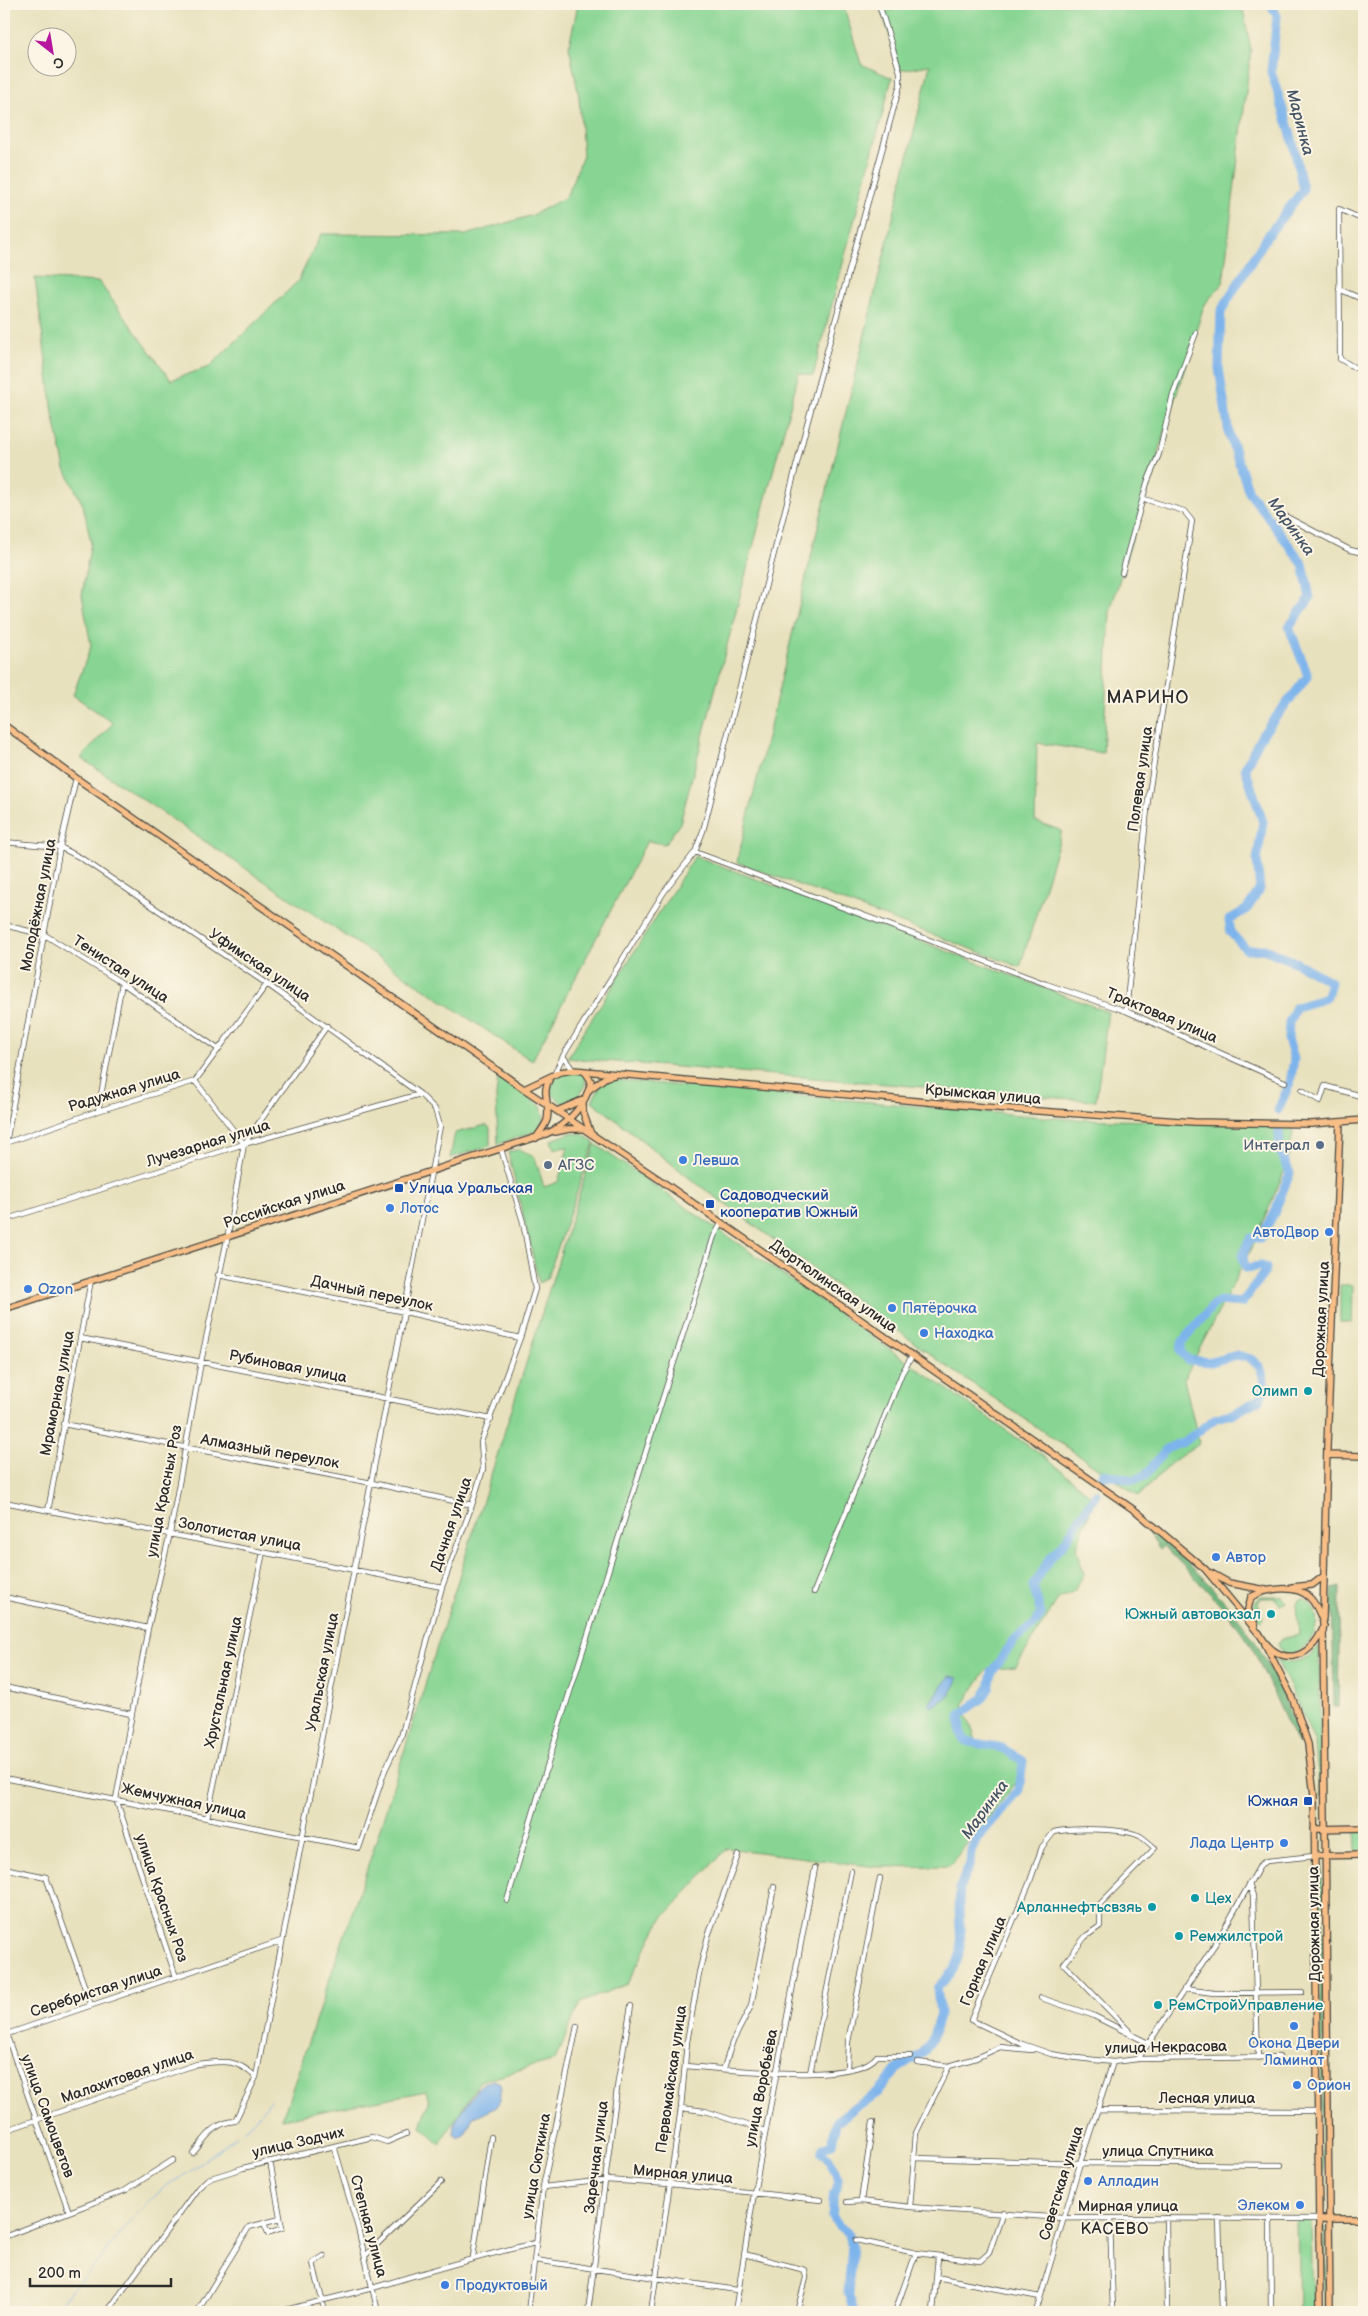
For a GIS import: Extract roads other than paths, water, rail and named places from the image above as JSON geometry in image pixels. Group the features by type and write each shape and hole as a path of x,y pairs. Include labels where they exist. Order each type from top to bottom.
{"main road":[{"path":"4,725 76,778 524,1090 557,1110 575,1105 583,1099"},
{"path":"524,1090 567,1070 576,1070 590,1077 590,1089"},
{"name":"Крымская улица","path":"576,1070 1018,1110 1194,1122 1343,1123"},
{"path":"570,1119 590,1089 606,1078 618,1074"},
{"path":"536,1138 547,1120 548,1104 545,1091 552,1077"},
{"path":"583,1099 583,1112 591,1134"},
{"name":"Дюртюлинская улица","path":"557,1110 1137,1512 1205,1569"},
{"name":"Российская улица","path":"4,1309 228,1235 536,1138 570,1119"},
{"path":"1343,1123 1364,1120"},
{"path":"1343,1123 1364,1124"},
{"name":"Дорожная улица","path":"1330,2312 1323,1624 1327,1454 1343,1123"},
{"path":"546,1134 581,1128 591,1134"},
{"path":"1327,1454 1364,1456"},
{"path":"1205,1569 1229,1584 1251,1589 1271,1590 1312,1586 1324,1576"},
{"name":"Дорожная улица","path":"1205,1569 1260,1636 1292,1697 1308,1744 1314,1796 1320,2312"},
{"path":"1271,1590 1251,1597 1248,1604 1260,1636 1278,1654 1291,1657 1303,1653 1314,1646 1323,1624 1312,1599 1303,1592 1280,1589"},
{"path":"1314,1796 1319,1802 1324,1798"},
{"path":"1314,1829 1364,1828"},
{"path":"1314,1856 1364,1855"},
{"path":"1320,2219 1364,2219"}],"street":[{"path":"552,1077 664,892 695,852 704,831 807,424 900,85 900,72 879,4"},
{"path":"1364,220 1339,209 1340,359 1364,372"},
{"path":"1339,289 1364,300"},
{"path":"1122,573 1147,484 1159,454 1173,394 1196,333"},
{"name":"Полевая улица","path":"1126,1011 1148,800 1192,521 1184,511 1144,499"},
{"path":"1279,513 1350,550 1364,552"},
{"name":"Молодёжная улица","path":"4,1154 60,847 76,778"},
{"name":"Уфимская улица","path":"4,842 60,847 81,858 267,984 420,1094 435,1110 440,1126 432,1170"},
{"name":"Трактовая улица","path":"695,852 1026,976 1126,1011 1285,1082"},
{"name":"Тенистая улица","path":"4,926 45,934 122,983 218,1049"},
{"path":"98,1111 122,983"},
{"name":"Радужная улица","path":"5,1143 98,1111 195,1081 267,984"},
{"name":"улица Красных Роз","path":"176,1978 116,1799 148,1628 170,1533 200,1362 228,1235 244,1144 327,1026"},
{"path":"563,1056 576,1070"},
{"path":"195,1081 244,1144"},
{"path":"1302,1090 1320,1101 1325,1086 1364,1097"},
{"name":"Лучезарная улица","path":"4,1220 244,1144 420,1094"},
{"name":"Дачная улица","path":"359,1848 385,1770 401,1737 442,1586 483,1470 481,1442 520,1338 535,1289 523,1222 501,1149"},
{"name":"Уральская улица","path":"193,2153 214,2128 226,2121 235,2121 256,2077 432,1170"},
{"path":"507,1901 626,1509 714,1236 721,1224"},
{"name":"Дачный переулок","path":"218,1275 405,1312 520,1338"},
{"name":"Мраморная улица","path":"48,1511 91,1280"},
{"name":"Рубиновая улица","path":"80,1338 491,1419"},
{"path":"814,1592 902,1373 912,1356"},
{"name":"Алмазный переулок","path":"63,1424 372,1483 472,1505"},
{"name":"Золотистая улица","path":"4,1502 442,1586"},
{"name":"Хрустальная улица","path":"207,1818 264,1552"},
{"path":"4,1597 148,1628"},
{"path":"4,1687 131,1714"},
{"name":"Жемчужная улица","path":"4,1778 359,1848"},
{"name":"Горная улица","path":"972,2020 1029,1884 1042,1847 1054,1832 1070,1828 1123,1832 1140,1836 1155,1848 1100,1904 1100,1926 1085,1937 1064,1964 1134,2036"},
{"name":"Первомайская улица","path":"651,2312 681,2108 687,2042 708,1936 738,1855"},
{"path":"1138,2059 1219,1938 1263,1862 1314,1856"},
{"path":"4,1868 46,1877 91,2005"},
{"name":"улица Воробьёва","path":"735,2312 754,2193 815,1868"},
{"path":"810,2073 850,1871"},
{"path":"847,2070 848,2042 880,1878"},
{"path":"1249,1884 1253,1896 1258,2058"},
{"path":"724,2068 732,2043 750,2006 774,1887"},
{"name":"Серебристая улица","path":"5,2035 281,1942"},
{"path":"1184,1990 1214,1993 1302,1992"},
{"path":"1041,1998 1092,2015 1148,2043"},
{"name":"Заречная улица","path":"588,2312 631,2006"},
{"name":"улица Некрасова","path":"972,2020 1022,2044 1051,2054 1114,2062 1138,2059 1279,2057"},
{"name":"улица Сюткина","path":"528,2312 543,2187 577,2026"},
{"name":"улица Самоцветов","path":"4,2028 69,2212"},
{"path":"917,2062 949,2066 976,2058 1000,2047 1022,2048 1051,2054"},
{"path":"685,2066 777,2074 810,2073 847,2070 873,2062 877,2056 910,2056"},
{"name":"Малахитовая улица","path":"4,2131 197,2064 223,2061 242,2065 256,2077"},
{"name":"Советская улица","path":"1036,2312 1080,2163 1114,2062"},
{"path":"910,2207 916,2158 916,2133 949,2066"},
{"path":"681,2108 705,2111 766,2131"},
{"name":"Лесная улица","path":"1097,2110 1318,2111"},
{"path":"861,2201 873,2122"},
{"name":"улица Зодчих","path":"107,2312 198,2188 208,2179 270,2161 372,2137 387,2142 406,2134"},
{"path":"473,2257 491,2137"},
{"name":"Степная улица","path":"334,2146 365,2256 378,2312"},
{"name":"улица Спутника","path":"916,2158 1080,2163 1281,2165"},
{"path":"4,2237 126,2190 173,2160"},
{"path":"264,2223 268,2233 282,2228 270,2161"},
{"name":"Мирная улица","path":"543,2187 606,2180 670,2184 821,2200"},
{"path":"365,2256 441,2182"},
{"name":"Мирная улица","path":"846,2202 861,2201 910,2207 1003,2212 1063,2218 1320,2219"},
{"path":"856,2240 938,2257 980,2261 989,2253 1003,2212"},
{"path":"1166,2218 1167,2312"},
{"path":"1219,2218 1222,2312"},
{"path":"1270,2218 1271,2312"},
{"path":"200,2312 199,2309 249,2227 280,2219"},
{"path":"1110,2219 1113,2312"},
{"path":"279,2312 322,2299 373,2288 473,2257 536,2243"},
{"path":"894,2312 916,2253"},
{"path":"744,2254 804,2270 806,2278 797,2312"},
{"path":"324,2256 312,2263 325,2312"},
{"path":"933,2312 938,2257"},
{"path":"535,2260 737,2290"},
{"path":"936,2278 1040,2297"}],"water":[{"path":"950,1676 958,1678 954,1688 944,1699 931,1707 928,1704"},
{"path":"494,2080 500,2083 501,2092 498,2104 491,2110 473,2117 465,2134 459,2138 454,2134 455,2122 477,2089 483,2083"}],"waterway":[{"name":"Маринка","path":"1271,4 1277,16 1271,72 1292,138 1303,190 1266,238 1221,311 1219,368 1229,434 1249,492 1303,564 1310,598 1289,627 1308,676 1262,735 1245,768 1263,822 1257,860 1260,889 1247,909 1229,920 1231,933 1247,950 1264,949 1297,963 1331,982 1327,996 1296,1007 1289,1022 1288,1039 1294,1059 1290,1083 1278,1110"},
{"name":"Маринка","path":"1101,1477 1103,1474 1133,1480 1145,1476 1166,1449 1185,1441 1216,1418 1235,1413 1260,1399 1265,1387 1263,1376 1260,1367 1251,1359 1237,1355 1211,1362 1188,1360 1181,1352 1182,1342 1214,1304 1220,1301 1242,1303 1264,1273 1266,1268 1261,1266 1246,1268 1243,1256 1251,1238 1261,1238 1274,1213 1290,1173 1280,1151 1279,1132"},
{"name":"Маринка","path":"854,2312 848,2293 852,2246 849,2235 839,2227 832,2215 833,2198 838,2183 836,2173 829,2160 822,2153 823,2148 832,2143 836,2123 854,2108 879,2092 896,2070 923,2053 932,2039 940,2014 937,1988 954,1970 961,1948 960,1887 970,1864 971,1852 977,1839 1019,1790 1023,1761 1002,1748 965,1741 961,1733 960,1715 983,1698 989,1688 992,1672 1015,1639 1036,1623 1041,1614 1033,1586 1050,1558 1062,1546 1096,1494"},
{"path":"243,2131 270,2101"},
{"path":"56,2312 68,2294 89,2272 140,2210 167,2185 188,2173 236,2136"}],"place":[{"name":"Интеграл","path":"1320,1145"},
{"name":"Левша","path":"683,1160"},
{"name":"АГЗС","path":"548,1165"},
{"name":"Улица Уральская","path":"399,1188"},
{"name":"Садоводческий кооператив Южный","path":"710,1204"},
{"name":"Лотос","path":"390,1208"},
{"name":"АвтоДвор","path":"1329,1232"},
{"name":"Ozon","path":"28,1289"},
{"name":"Пятёрочка","path":"892,1308"},
{"name":"Находка","path":"924,1333"},
{"name":"Олимп","path":"1308,1391"},
{"name":"Автор","path":"1216,1557"},
{"name":"Южный автовокзал","path":"1271,1614"},
{"name":"Южная","path":"1308,1801"},
{"name":"Лада Центр","path":"1284,1843"},
{"name":"Цех","path":"1195,1898"},
{"name":"Арланнефтьсвзяь","path":"1152,1907"},
{"name":"Ремжилстрой","path":"1179,1936"},
{"name":"РемСтройУправление","path":"1158,2005"},
{"name":"Окона Двери Ламинат","path":"1294,2026"},
{"name":"Орион","path":"1297,2085"},
{"name":"Алладин","path":"1088,2181"},
{"name":"Элеком","path":"1300,2205"},
{"name":"Продуктовый","path":"445,2285"}],"district":[{"name":"МАРИНО","path":"1148,697"},
{"name":"КАСЕВО","path":"1115,2228"}]}
